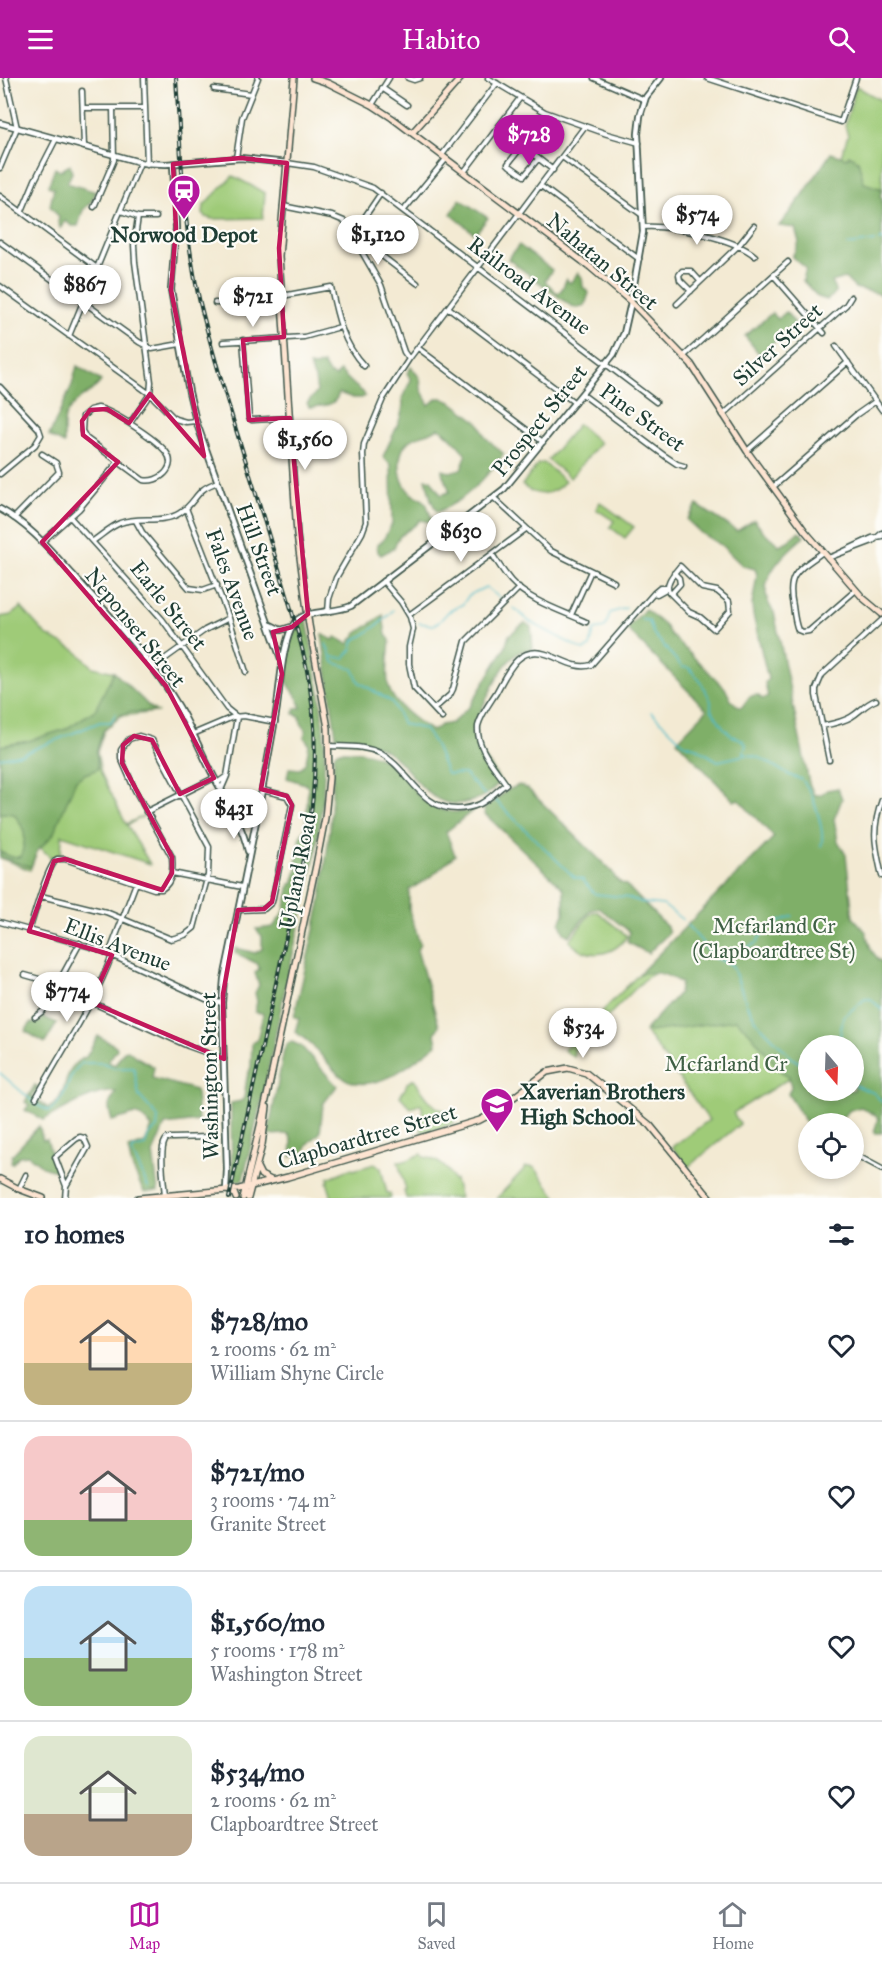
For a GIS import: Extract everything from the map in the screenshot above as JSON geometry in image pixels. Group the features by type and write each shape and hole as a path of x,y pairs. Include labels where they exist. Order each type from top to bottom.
{"main road":[{"path":"294,78 279,248 297,535 308,614"},
{"name":"Nahatan Street","path":"313,78 372,105 412,133 632,302 684,356 747,451 823,552 868,603 882,614"},
{"path":"412,133 461,78"},
{"name":"Upland Road","path":"248,1187 320,845 327,798 328,728 308,614"},
{"name":"Clapboardtree Street","path":"138,1198 248,1187 368,1154 478,1120 495,1112 540,1075 552,1070 569,1068 586,1073 650,1125 710,1198"},
{"name":"Upland Road","path":"248,1187 257,1165 267,1096"},
{"path":"257,1165 261,1175 273,1180"},
{"path":"0,1179 19,1190 43,1198"},
{"path":"243,1198 248,1187"},
{"path":"248,1187 248,1198"},
{"path":"226,1190 234,1193 236,1198"}],"street":[{"path":"0,168 17,128 6,78"},
{"path":"144,78 147,164"},
{"path":"236,158 242,118 258,78"},
{"path":"372,105 389,78"},
{"path":"408,78 414,80 420,78"},
{"path":"488,78 545,112 639,143"},
{"path":"594,78 645,100"},
{"name":"Prospect Street","path":"308,614 351,606 494,498 509,485 614,354 624,333 632,302 643,227 639,122 645,100 661,78"},
{"path":"707,78 841,122 856,78"},
{"path":"404,210 497,83"},
{"path":"382,88 407,105"},
{"path":"214,89 251,94"},
{"path":"82,91 84,147"},
{"path":"464,172 520,98"},
{"path":"83,108 145,108"},
{"path":"94,207 110,175 115,156 113,108"},
{"name":"Railroad Avenue","path":"0,123 147,164 236,158 287,163 312,166 373,188 656,402"},
{"path":"328,612 329,599 338,573 366,522 364,444 383,399 409,359 585,126"},
{"path":"21,211 56,139"},
{"path":"538,159 524,176 508,164 521,145 552,170"},
{"path":"562,157 642,215"},
{"path":"69,336 140,162"},
{"name":"Hill Street","path":"173,164 176,228 170,286 196,421 282,662"},
{"path":"541,186 639,259"},
{"path":"351,232 381,193"},
{"path":"0,196 97,268"},
{"path":"283,206 341,219 351,232 381,285 404,352 409,359"},
{"path":"121,211 138,217 156,217"},
{"path":"130,423 150,394 151,382 134,245 138,217"},
{"path":"677,304 738,245 754,226"},
{"path":"643,227 677,229 738,245 755,256"},
{"path":"351,232 417,283"},
{"path":"0,242 146,346 152,349 180,344"},
{"path":"684,356 788,262"},
{"path":"691,291 680,279 679,275 682,271 690,271 700,281"},
{"path":"774,276 825,333"},
{"path":"0,286 150,394 178,421 196,421"},
{"path":"282,296 331,287 340,327 355,358 364,366"},
{"name":"Silver Street","path":"723,415 846,305 850,297"},
{"path":"215,303 282,305"},
{"path":"449,308 576,403"},
{"path":"223,342 309,336 340,327"},
{"path":"243,340 250,420 290,417"},
{"path":"836,346 882,410"},
{"path":"418,348 543,442"},
{"path":"747,451 848,362"},
{"path":"0,387 39,429 41,435 35,445 0,474"},
{"name":"Pine Street","path":"582,394 663,455 684,466"},
{"path":"773,487 851,419 876,401"},
{"path":"106,409 130,423 166,451 169,467 162,477 148,481 118,462 86,438 82,431 83,416 90,410 106,409"},
{"path":"14,518 59,472 56,463 42,454"},
{"path":"42,542 88,499 118,462"},
{"path":"93,541 119,524 172,517 186,508 200,490 218,482"},
{"path":"494,498 551,551 614,582"},
{"name":"Fales Avenue","path":"186,508 217,585 246,672"},
{"name":"Neponset Street","path":"0,509 34,532 111,616 152,668 176,702 193,734 244,833 249,854"},
{"name":"Earle Street","path":"70,517 149,603 227,709 237,717"},
{"path":"136,521 142,532 189,588 203,590 217,585"},
{"path":"409,615 526,529"},
{"path":"828,558 882,535"},
{"path":"823,552 791,579 790,593 798,630 809,631 856,590"},
{"path":"492,554 519,588 546,604 586,622"},
{"path":"680,566 702,588 722,594 730,603 730,611 714,629 700,617 689,612 671,594 667,588 674,573 680,566"},
{"path":"570,615 591,571"},
{"path":"671,594 680,584 679,578 674,573"},
{"path":"383,582 409,615 412,629 409,655 412,682 416,691 442,718"},
{"path":"434,709 446,699 453,689 466,641 519,588"},
{"path":"329,746 360,747 382,754 399,768 426,798 438,805 456,809 477,805 506,784 481,746 477,730 481,718 510,667 524,656 534,652 548,654 580,666 592,665 654,593 660,588 667,588"},
{"path":"269,623 285,630 292,627 297,619 308,614"},
{"path":"152,668 205,630 229,618"},
{"path":"829,760 816,689 822,675 882,620"},
{"name":"Washington Street","path":"226,1190 222,1003 224,979 275,722 282,662 292,627"},
{"path":"275,640 287,641"},
{"path":"822,726 851,717 865,704 876,700"},
{"path":"193,734 237,717 244,716 275,722"},
{"path":"221,790 227,776 237,717"},
{"path":"29,931 40,896 52,865 54,861 61,858 154,889 162,889 167,885 172,873 172,857 146,812 121,758 121,750 129,739 139,736 148,737 161,754 209,847 206,881 194,928 180,938 164,937 122,918 88,907 40,896"},
{"path":"146,812 180,794 227,776"},
{"path":"238,910 259,910 267,908 272,902 292,805 287,796 261,789"},
{"path":"882,800 874,826 882,876"},
{"name":"Neponset Street","path":"237,819 253,832"},
{"path":"244,833 253,832"},
{"path":"172,873 242,887"},
{"path":"36,1098 103,980 135,883"},
{"name":"Ellis Avenue","path":"0,922 80,943 111,954 208,1000 222,1003"},
{"path":"35,1017 43,1011 80,943"},
{"path":"25,975 57,984"},
{"path":"91,1002 188,1046 224,1059"},
{"path":"165,1195 163,1151 165,1141 173,1137 208,1137"},
{"path":"65,1198 66,1186 88,1147 84,1138 76,1139 55,1157 66,1186"},
{"path":"864,1159 882,1169"},
{"path":"19,1190 26,1175"}],"highlighted area":[{"path":"241,158 287,163 279,248 284,337 243,340 249,420 290,418 308,614 292,627 273,632 282,674 261,789 287,796 292,805 272,902 264,909 238,910 223,994 224,1059 91,1002 112,955 29,931 54,861 65,859 162,890 172,873 172,857 122,763 123,745 134,736 152,740 180,794 214,778 166,686 42,542 118,462 83,435 82,421 90,410 107,409 129,423 150,394 204,456 171,290 176,228 173,164"}],"green space":[{"path":"856,86 882,101 882,189 863,183 848,156 847,159 841,156 848,135 845,126"},
{"path":"831,153 847,158 849,155 858,160 864,183 882,189 880,197 882,199 882,296 855,288 845,278 832,282 836,293 827,300 818,297 803,281 806,268 792,257 799,242 795,228 779,226"},
{"path":"70,165 72,173 67,183 96,192 91,202 83,210 78,226 72,226 65,221 60,228 59,217 50,206 54,188 48,186 55,168 60,171"},
{"path":"233,176 265,193 263,218 212,219 203,214 204,205"},
{"path":"460,199 488,218 475,234 451,214"},
{"path":"519,245 552,270 545,281 557,293 562,289 566,279 570,283 578,273 582,278 583,287 589,293 585,305 579,308 571,306 508,259"},
{"path":"786,312 795,323 760,355 745,336 772,313 778,319"},
{"path":"323,364 329,374 336,377 340,371 365,396 353,398 339,393 331,403 309,407 307,403 317,392 315,379 309,366 315,367"},
{"path":"77,366 101,381 66,415 64,444 49,436 72,385"},
{"path":"411,367 420,378 421,389 429,405 437,398 453,403 479,423 485,437 504,454 483,480 466,495 437,512 431,500 426,479 431,480 441,495 449,492 442,470 450,472 461,469 466,456 454,440 439,428 408,442 400,459 401,476 409,491 427,505 433,523 420,520 402,534 394,548 381,555 377,545 383,540 392,524 391,465 383,457 400,419 402,398 411,380 407,373"},
{"path":"578,424 600,443 570,478 548,460"},
{"path":"544,463 565,481 555,490 544,494 533,492 522,485 538,464"},
{"path":"600,502 634,527 625,538 610,527 614,521 596,509"},
{"name":"Mcfarland Cr (Clapboardtree St)","path":"697,505 737,531 754,520 779,545 788,541 799,531 804,537 779,561 772,571 766,591 774,612 809,783 814,795 838,788 842,799 834,819 838,841 846,855 853,917 866,932 871,950 882,961 882,1133 874,1133 878,1119 861,1107 847,1113 800,1113 788,1094 791,1087 789,1076 781,1072 751,1034 736,1020 650,1032 646,1029 679,993 681,983 661,974 651,972 639,974 774,837 738,799 734,801 677,741 707,710 627,629 645,609 665,626 670,634 725,688 731,700 739,707 742,707 750,696 758,695 762,699 768,697 765,683 768,679 753,615 752,605 757,575 755,569 743,566 721,545 702,534 687,520"},
{"path":"21,607 46,635 75,650 93,667 114,672 108,684 128,690 157,712 121,716 104,731 97,752 101,773 126,824 144,816 127,825 150,864 62,835 61,854 51,858 39,846 30,870 0,858 0,617 11,615"},
{"path":"383,615 386,635 390,640 387,676 391,694 407,713 432,731 441,725 452,723 470,706 505,648 509,635 525,623 531,627 533,649 517,654 499,675 487,697 475,729 474,736 478,748 499,780 482,797 458,804 445,802 423,788 394,756 382,748 368,743 341,741 336,736 322,634 333,640 336,637 348,644 356,634"},
{"path":"304,619 307,620 320,693 325,744 323,798 316,851 266,1082 243,1179 240,1181 232,1180 231,1103 244,1098 251,1067 252,1043 257,1040 263,1015 255,1012 257,1001 255,993 259,985 255,973 259,969 258,964 235,953 236,948 255,953 262,949 262,936 256,929 273,927 284,912 290,884 293,884 299,864 296,863 300,846 299,839 306,827 308,787 287,778 289,768 300,769 306,762 309,744 304,737 306,730 301,723 300,716 294,714 295,708 301,708 287,682 286,672 287,655 292,637 299,623"},
{"path":"114,672 154,712 130,712 120,715 103,731 96,752 98,769 76,780 53,835 37,851 31,867 0,857 0,852 12,857 21,857 24,839 21,825 14,814 0,813 0,746 28,741 66,729 95,710"},
{"path":"340,751 363,752 377,756 391,764 417,794 437,809 452,812 472,811 446,832 455,855 432,876 409,890 409,910 420,944 417,950 439,1026 435,1034 437,1044 388,1077 360,1084 347,1080 335,1071 312,1045 295,1032 299,1018 294,1017 320,904 330,829 334,757 335,753"},
{"path":"519,785 528,789 613,873 619,882 626,885 667,927 669,933 648,953 627,942 630,932 599,908 591,910 569,936 564,933 560,923 564,914 564,889 485,814 484,809 508,790"},
{"path":"815,796 882,1082 864,1094 864,1035 798,1035 798,1093 788,1079 733,1113 740,1124 688,1167 672,1147 709,1120 645,1031 743,1013 661,970 646,978 574,1050 574,1057 564,1050"},
{"path":"593,912 598,912 627,936 615,948 600,954 584,951 569,941"},
{"path":"43,1017 57,1023 45,1043 25,1031 31,1023 39,1023"},
{"path":"98,1036 116,1046 117,1049 108,1062 115,1065 124,1051 128,1050 154,1067 152,1078 196,1090 198,1121 165,1125 153,1153 158,1191 144,1192 132,1167 128,1149 145,1143 152,1127 135,1114 112,1121 109,1105 116,1092 89,1097 43,1120 25,1110 29,1105 25,1102 35,1085 38,1087 32,1096 48,1108 55,1104 60,1098 72,1068 86,1057"},
{"path":"292,1042 301,1046 337,1086 323,1104 320,1133 308,1144 304,1152 291,1157 292,1141 289,1134 268,1135 284,1050 288,1043"},
{"path":"414,1079 432,1103 455,1119 454,1123 421,1132 423,1112 421,1104 411,1108 400,1096 407,1083"},
{"path":"804,1101 853,1101 835,1113 813,1113"},
{"path":"39,1126 43,1140 47,1139 56,1171 45,1168 28,1155 19,1156 11,1163 12,1155"},
{"path":"422,1154 423,1157 437,1162 448,1171 455,1180 460,1198 406,1198 398,1162"},
{"path":"375,1164 381,1168 387,1193 390,1193 391,1198 332,1198 328,1178 352,1168 353,1170"},
{"path":"526,1167 536,1169 557,1198 497,1198"}],"waterway":[{"path":"848,245 875,241"},
{"path":"419,623 433,625 438,623 448,612 463,604 469,595 486,587 501,599"},
{"path":"514,608 530,622 583,650 590,647 594,630 605,628 610,613 626,608"},
{"path":"333,657 344,658 352,649 354,640 375,627 393,610"},
{"path":"640,619 649,621 653,633 682,667 689,668 701,682 711,701 711,709 723,727 732,736 741,739 746,744 744,752 746,755 761,758 787,774 801,779"},
{"path":"326,644 333,662 353,669 359,682 392,702 403,724 424,729 434,743 447,774 464,774 485,795"},
{"path":"651,712 683,743 695,747 718,761 745,755"},
{"path":"0,758 22,754 100,722 111,722 116,713"},
{"path":"803,781 818,813 822,832 821,846"},
{"path":"494,799 574,877 582,879 595,894 625,897 644,903 663,905 683,920"},
{"path":"723,961 757,943 759,937 772,926 793,916"},
{"path":"687,925 715,958 732,965 747,1005 758,1023 798,1062"},
{"path":"840,1035 843,1017 865,999 871,999 882,1010"},
{"path":"0,1073 37,1105 49,1111 56,1106 72,1075 82,1063 103,1063 114,1068 134,1068 139,1096 158,1117 157,1128 148,1136 145,1146 133,1149 132,1154 149,1189"},
{"path":"864,1089 874,1093 882,1102"}],"railway":[{"path":"176,78 186,220 200,303 298,634 313,709 315,753 313,797 307,841 229,1198"}],"place":[{"name":"Norwood Depot","path":"184,220"},
{"name":"Xaverian Brothers High School","path":"497,1133"}],"park label":[{"name":"Mcfarland Cr","path":"726,1063"}]}
